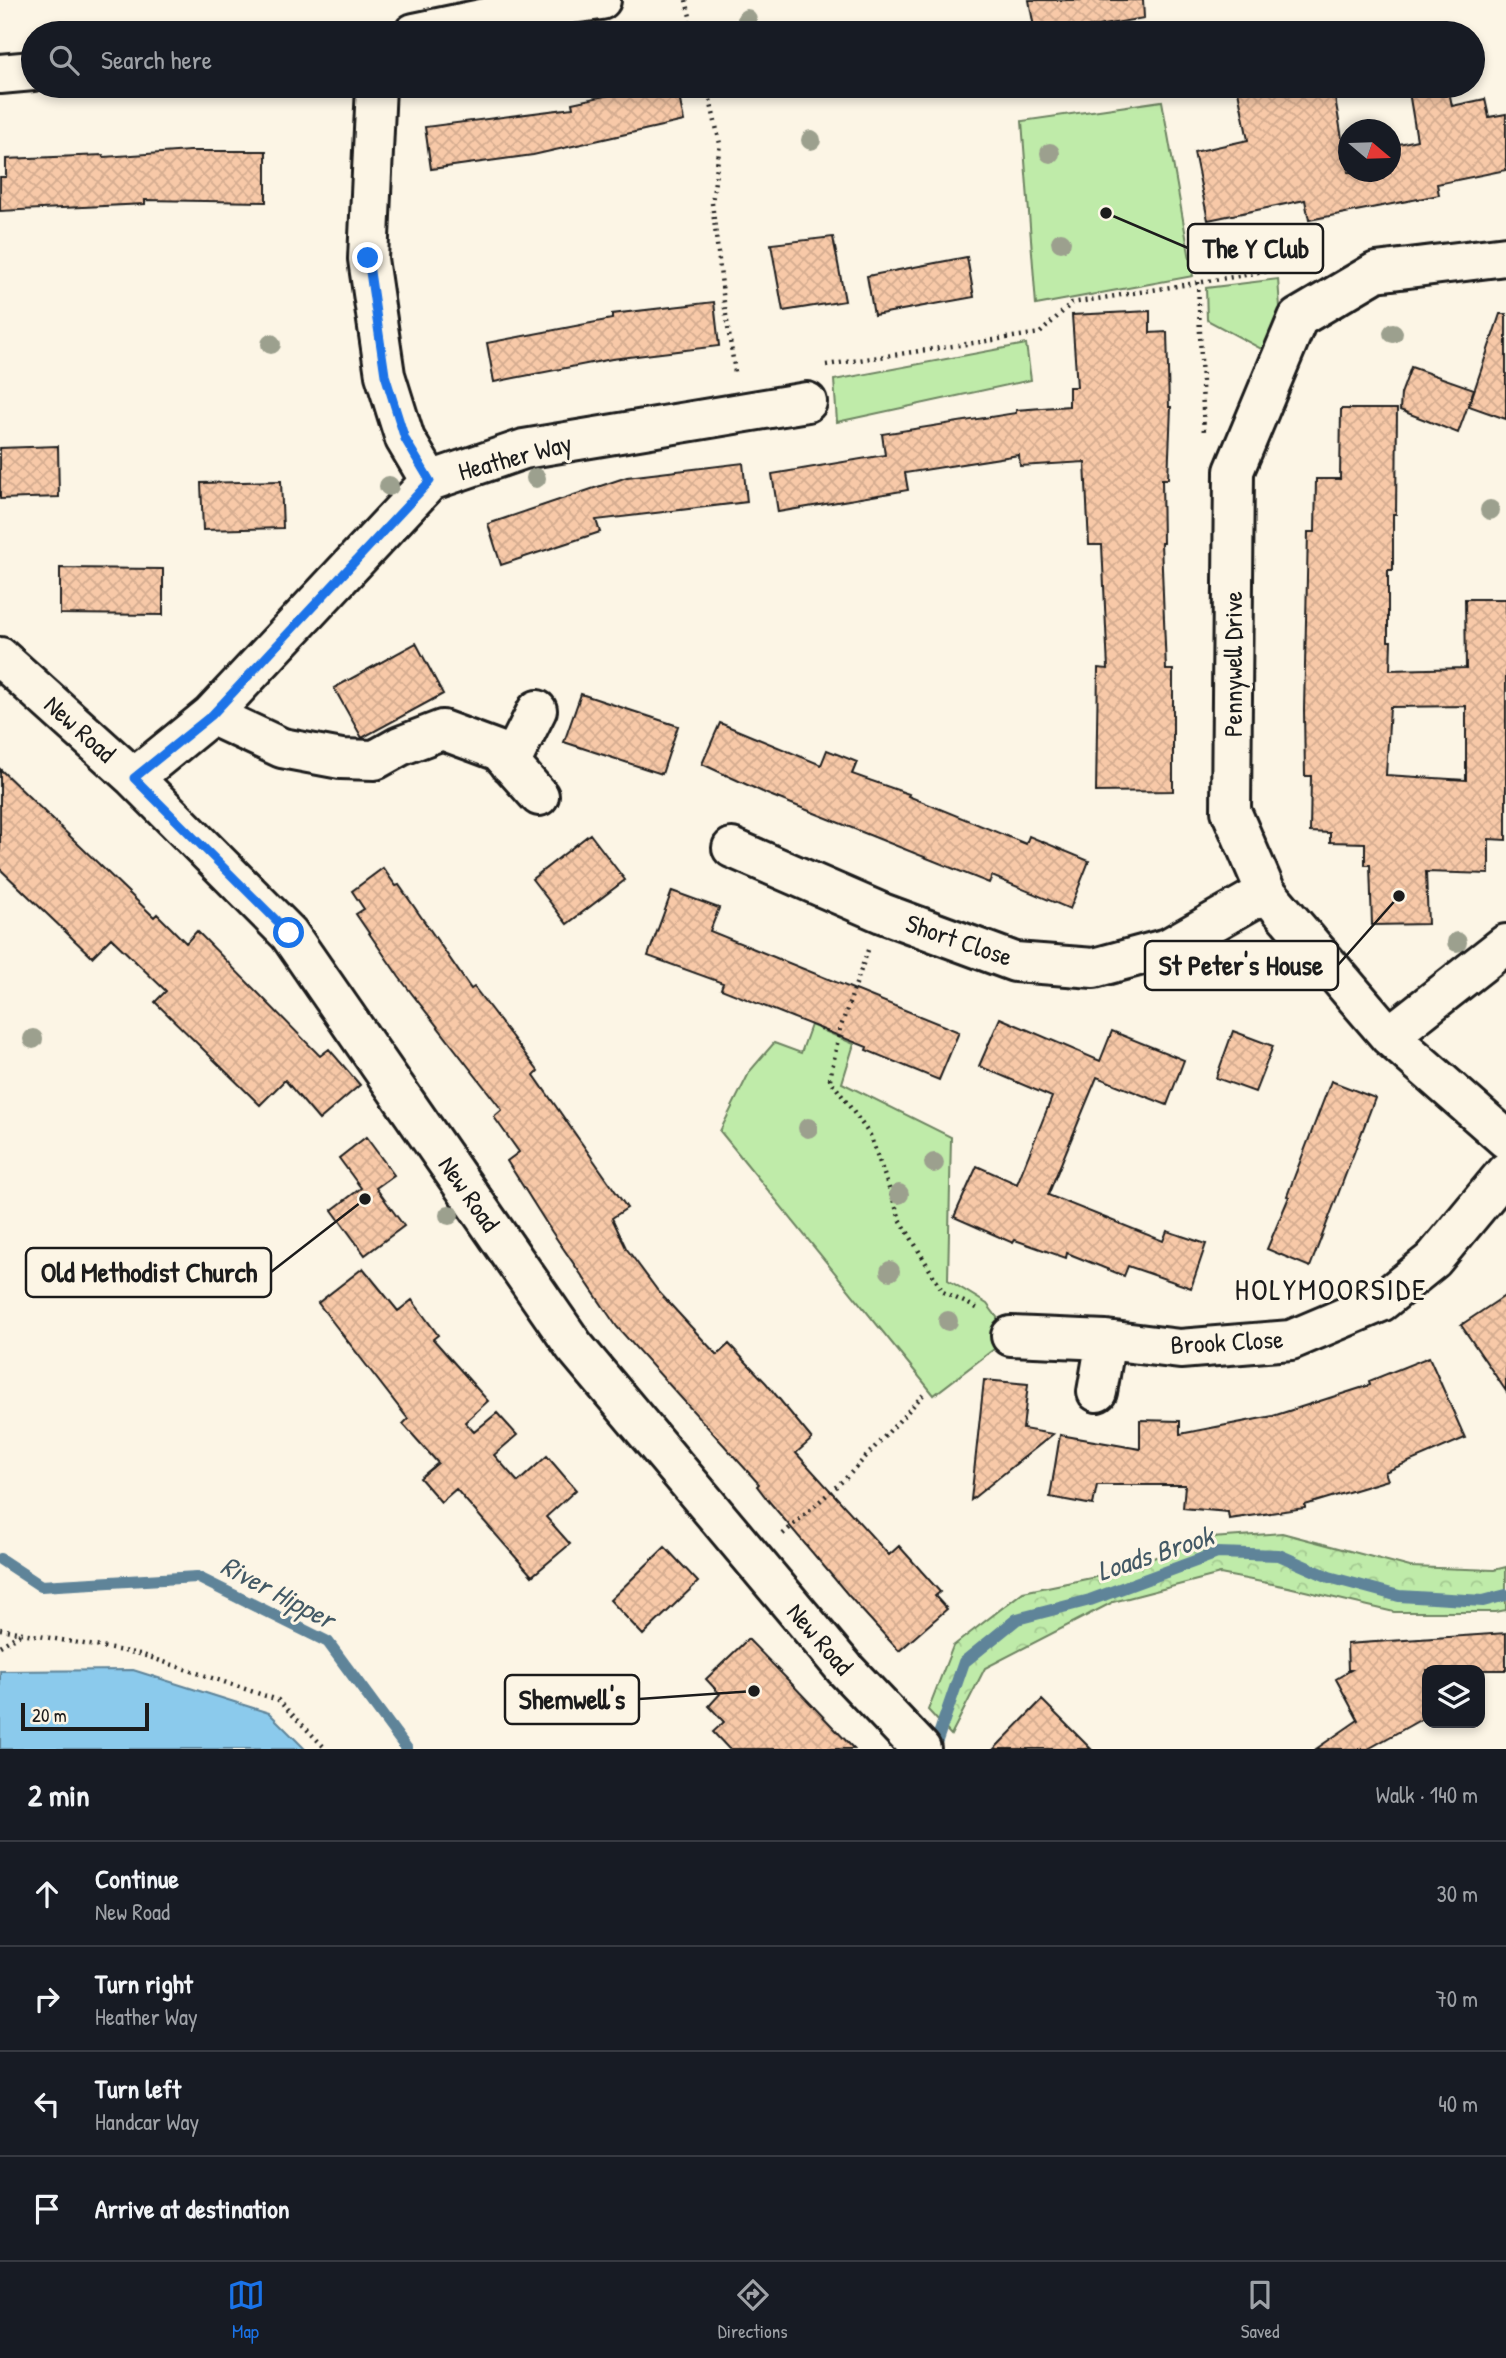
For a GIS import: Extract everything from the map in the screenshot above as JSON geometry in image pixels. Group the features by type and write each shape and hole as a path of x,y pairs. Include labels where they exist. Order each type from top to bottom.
{"street":[{"path":"474,21 601,0"},
{"path":"0,74 21,72"},
{"path":"375,98 368,258 385,375 405,439 430,481"},
{"name":"Pennywell Drive","path":"1506,256 1376,272 1298,318 1234,471 1231,811 1266,892 1389,1036 1506,1139"},
{"name":"Heather Way","path":"134,778 212,715 430,481 524,449 807,402"},
{"name":"New Road","path":"0,657 134,778 289,933 574,1346 845,1669 921,1749"},
{"path":"510,764 537,710"},
{"path":"212,715 282,748 341,758 375,760 400,746 442,730 499,751 539,796"},
{"name":"Short Close","path":"732,848 882,913 1015,962 1094,968 1168,948 1266,892"},
{"path":"1389,1036 1506,944"},
{"name":"Brook Close","path":"1011,1336 1106,1340 1180,1349 1291,1340 1381,1302 1433,1260 1506,1172"},
{"path":"1097,1392 1106,1340"}],"path":[{"path":"686,0 691,21"},
{"path":"710,98 720,145 712,203 723,302 733,360"},
{"path":"807,402 803,369 1040,332 1072,303 1314,264"},
{"path":"1198,282 1204,448"},
{"path":"882,913 840,1029 830,1079 870,1135 900,1219 943,1292 982,1310 1011,1336"},
{"path":"754,1561 848,1476 923,1395"},
{"path":"0,1629 140,1654 278,1700 326,1749"},
{"path":"0,1646 22,1633"}],"green space":[{"path":"1162,101 1193,276 1036,305 1022,121"},
{"path":"1278,279 1281,321 1265,351 1207,320 1206,288"},
{"path":"1026,344 1031,380 837,422 834,380"},
{"path":"811,1025 854,1044 842,1083 951,1137 948,1280 987,1304 1011,1336 934,1395 720,1131 750,1071 774,1043 801,1053"},
{"path":"1282,1533 1410,1567 1494,1570 1506,1567 1506,1610 1394,1612 1220,1574 1113,1602 985,1668 951,1735 928,1710 953,1646 1023,1592 1101,1576 1211,1538"}],"water":[{"path":"133,1670 269,1713 305,1749 0,1749 0,1671"}],"building":[{"path":"1029,0 1143,0 1144,18 1127,21 1033,21"},
{"path":"595,98 679,98 684,121 533,155 431,169 425,127 573,108 572,103"},
{"path":"1239,98 1335,98 1339,119 1338,182 1401,182 1401,144 1417,140 1410,98 1450,98 1452,106 1485,99 1489,117 1506,114 1506,170 1437,184 1439,195 1309,220 1305,200 1208,220 1194,152 1248,140"},
{"path":"190,151 266,151 266,202 145,200 145,204 0,211 0,177 6,177 6,159 104,157"},
{"path":"833,237 845,301 783,311 771,244"},
{"path":"967,257 974,297 874,315 867,276"},
{"path":"714,302 719,346 612,359 494,382 487,343 612,319 612,314"},
{"path":"1150,311 1150,333 1167,332 1171,407 1168,479 1162,479 1161,543 1166,670 1173,670 1173,791 1096,792 1098,668 1108,669 1102,545 1089,545 1085,462 1020,466 1019,455 905,473 908,490 778,512 772,474 885,455 882,434 1016,413 1016,410 1069,406 1069,387 1077,387 1072,315"},
{"path":"1500,314 1506,314 1506,419 1469,406"},
{"path":"1411,367 1474,389 1458,433 1400,410 1401,394"},
{"path":"1341,409 1397,409 1393,570 1388,570 1390,670 1466,668 1465,599 1506,599 1506,840 1489,839 1489,874 1426,872 1428,924 1372,925 1370,865 1365,865 1365,843 1330,842 1330,833 1310,832 1311,776 1305,776 1304,710 1308,532 1315,532 1316,479 1340,479","holes":["1466,706 1466,780 1386,775 1390,707"]},
{"path":"58,446 59,497 0,499 0,448"},
{"path":"743,463 747,502 596,520 600,532 501,565 488,524 627,477"},
{"path":"281,481 283,528 203,530 201,483"},
{"path":"60,568 163,569 163,615 60,614"},
{"path":"416,643 443,694 362,738 334,688"},
{"path":"581,694 678,726 662,774 564,742"},
{"path":"720,723 821,765 827,750 857,762 852,774 909,794 908,796 1026,844 1029,836 1089,861 1070,909 992,876 989,883 767,794 702,764"},
{"path":"0,769 154,917 157,914 186,943 197,931 320,1056 329,1049 360,1085 319,1120 285,1080 260,1105 155,1002 166,991 111,938 92,957 0,869"},
{"path":"590,834 625,880 567,924 532,879"},
{"path":"383,868 396,886 399,885 471,989 474,987 538,1071 534,1075 627,1208 612,1218 626,1248 658,1291 717,1355 729,1344 766,1383 812,1439 796,1453 889,1555 899,1546 940,1592 935,1596 947,1609 899,1651 767,1499 757,1486 759,1484 617,1327 552,1232 507,1161 519,1152 494,1117 502,1110 399,977 356,914 364,909 352,891"},
{"path":"672,891 719,908 710,931 959,1032 939,1080 866,1050 867,1047 721,989 723,983 648,956"},
{"path":"1000,1018 1100,1061 1112,1031 1184,1060 1167,1105 1097,1077 1048,1195 1163,1241 1167,1231 1206,1244 1191,1288 1128,1266 1124,1276 1067,1253 1066,1258 1015,1240 1013,1243 954,1217 977,1166 1017,1184 1052,1097 979,1066"},
{"path":"1233,1031 1273,1046 1255,1092 1216,1078"},
{"path":"1331,1081 1375,1098 1310,1267 1267,1249"},
{"path":"366,1137 394,1175 376,1188 404,1226 365,1255 332,1210 361,1188 339,1158"},
{"path":"363,1268 398,1311 412,1300 438,1335 433,1339 488,1401 465,1422 474,1432 497,1413 517,1435 494,1455 518,1482 547,1456 576,1490 546,1517 570,1544 532,1576 456,1489 441,1502 420,1478 438,1463 403,1424 408,1419 318,1303"},
{"path":"1506,1295 1506,1391 1461,1325"},
{"path":"1429,1357 1465,1438 1385,1472 1388,1480 1305,1505 1305,1508 1229,1519 1228,1512 1183,1508 1185,1485 1097,1485 1093,1505 1050,1497 1060,1435 1140,1449 1140,1420 1180,1421 1180,1434 1273,1416 1370,1385 1369,1381"},
{"path":"984,1380 1028,1384 1023,1429 1053,1434 971,1500"},
{"path":"665,1547 698,1582 643,1635 610,1600"},
{"path":"1506,1633 1506,1670 1485,1670 1485,1665 1422,1665 1422,1719 1368,1749 1316,1749 1358,1720 1336,1679 1351,1670 1348,1670 1347,1644"},
{"path":"748,1639 854,1749 729,1749 713,1732 724,1722 709,1706 720,1694 706,1679"},
{"path":"1042,1700 1091,1749 994,1749"}],"waterway":[{"name":"Loads Brook","path":"934,1749 964,1662 1017,1619 1090,1600 1217,1553 1279,1555 1329,1577 1399,1596 1483,1601 1506,1595"},
{"name":"River Hipper","path":"0,1559 41,1586 197,1577 328,1642 407,1749"}],"place":[{"name":"The Y Club","path":"1106,213"},
{"name":"St Peter's House","path":"1399,896"},
{"name":"Old Methodist Church","path":"365,1199"},
{"name":"Shemwell's","path":"754,1691"}],"district":[{"name":"HOLYMOORSIDE","path":"1331,1290"}],"route":[{"path":"289,933 134,778 212,715 430,481 405,439 385,375 368,258"}]}
